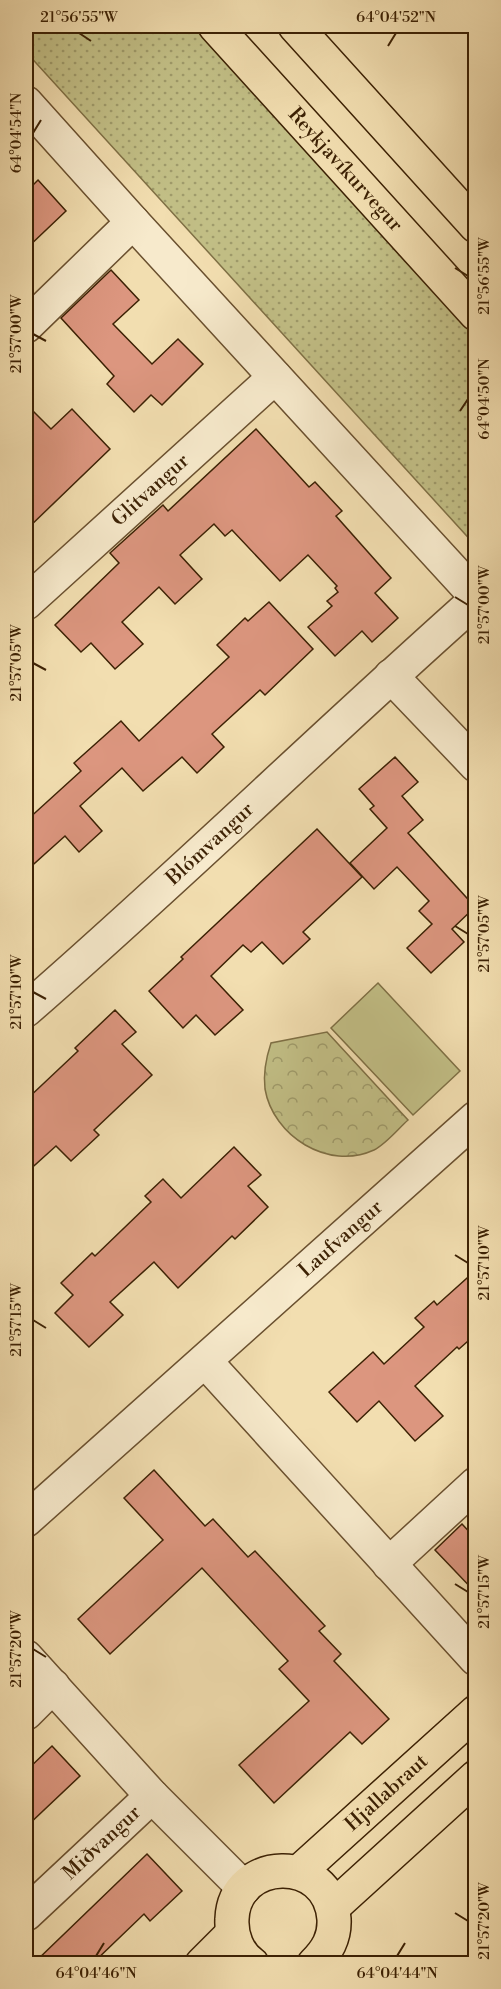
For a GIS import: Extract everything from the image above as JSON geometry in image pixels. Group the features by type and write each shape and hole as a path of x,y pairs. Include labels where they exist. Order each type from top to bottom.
{"main road":[{"name":"Reykjavíkurvegur","path":"215,26 476,314"},
{"path":"295,26 476,226"},
{"name":"Hjallabraut","path":"299,1872 476,1712"},
{"path":"333,1907 476,1777"},
{"path":"252,1964 238,1948 232,1934 231,1918 235,1902 244,1888 253,1880 263,1874 287,1870 299,1872 316,1882 333,1907 335,1930 327,1951 314,1964"},
{"path":"202,1964 232,1934"}],"street":[{"path":"26,103 476,596"},
{"path":"26,326 133,222"},
{"name":"Glitvangur","path":"26,603 275,377"},
{"name":"Blómvangur","path":"26,1010 476,600"},
{"path":"391,676 476,765"},
{"name":"Laufvangur","path":"26,1520 476,1118"},
{"path":"206,1361 476,1659"},
{"path":"389,1564 476,1484"},
{"name":"Miðvangur","path":"26,1657 152,1796 244,1888"},
{"path":"26,1713 53,1686"},
{"name":"Miðvangur","path":"26,1914 152,1796"}],"green space":[{"path":"26,26 198,26 360,203 475,334 475,545 26,52"},
{"path":"378,983 460,1071 413,1115 331,1028"},
{"path":"327,1032 408,1120 374,1150 356,1155 339,1156 321,1152 305,1145 291,1134 279,1121 270,1106 264,1077 271,1043"}],"building":[{"path":"38,180 66,211 26,249 26,192"},
{"path":"111,270 139,300 113,324 152,364 178,339 203,364 162,405 151,395 134,412 107,384 114,376 61,318"},
{"path":"26,404 51,429 72,409 110,449 26,530"},
{"path":"256,429 309,487 315,482 342,511 336,516 391,578 375,593 398,618 372,642 362,631 335,656 308,627 332,606 327,601 338,592 335,588 337,586 308,555 280,581 232,530 225,536 214,524 180,555 202,579 175,604 159,587 122,622 143,644 115,669 91,643 81,652 55,625 119,563 110,553 163,505 168,511"},
{"path":"269,602 313,649 265,695 260,690 212,734 224,747 197,773 182,757 143,791 122,768 80,806 102,831 79,852 65,836 26,871 26,821 81,771 74,763 121,721 139,741 229,657 217,645 245,618 248,621"},
{"path":"395,757 418,782 402,796 423,820 408,833 475,907 452,929 464,942 431,973 407,948 432,924 419,911 429,901 397,867 374,889 350,863 387,828 370,809 374,806 359,789"},
{"path":"317,829 362,877 303,932 310,939 283,964 262,942 251,952 243,945 211,976 243,1010 215,1035 196,1015 183,1028 149,991 183,959 181,957"},
{"path":"115,1010 136,1032 122,1044 152,1075 94,1130 99,1135 71,1161 56,1146 26,1173 26,1100 78,1051 75,1048"},
{"path":"234,1147 261,1175 248,1186 268,1207 235,1239 232,1236 178,1288 154,1262 110,1302 123,1315 89,1347 55,1313 73,1295 61,1283 92,1253 95,1256 151,1202 145,1196 163,1179 181,1198"},
{"path":"476,1270 476,1334 459,1349 457,1347 415,1386 443,1416 415,1441 379,1401 357,1422 329,1392 373,1352 384,1364 424,1327 415,1318 434,1301 437,1305"},
{"path":"154,1470 205,1526 213,1519 248,1557 255,1551 325,1626 319,1631 341,1654 334,1661 389,1719 362,1744 350,1732 274,1803 239,1765 309,1701 279,1669 288,1661 202,1568 110,1654 78,1619 163,1540 124,1498"},
{"path":"462,1524 476,1539 476,1593 435,1550"},
{"path":"52,1746 80,1776 26,1827 26,1771"},
{"path":"147,1854 182,1891 150,1921 144,1914 92,1964 33,1964"}]}
